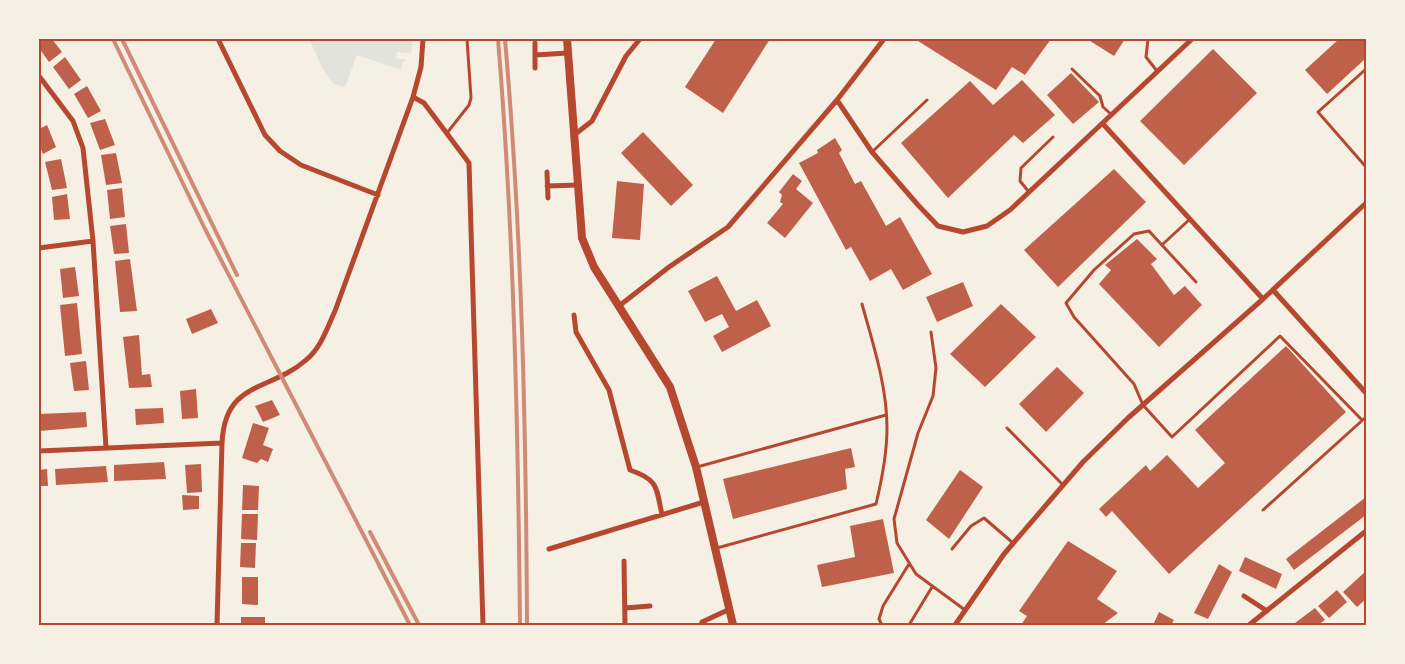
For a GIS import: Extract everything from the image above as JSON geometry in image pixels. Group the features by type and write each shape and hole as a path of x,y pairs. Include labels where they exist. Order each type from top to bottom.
{"street":[{"path":"218,39 265,135 280,151 301,165 378,195"},
{"path":"217,625 222,443 225,420 236,402 251,390 303,363 317,349 335,311 413,97 421,67 423,39"},
{"path":"567,39 582,238 594,267 670,387 696,467 717,548 733,625"},
{"path":"573,136 592,121 626,56 640,39"},
{"path":"619,306 669,267 728,227 837,100 884,39"},
{"path":"837,100 872,152 918,206 938,226 963,232 987,226 1029,192 1192,39"},
{"path":"535,43 535,68"},
{"path":"535,55 568,53"},
{"path":"39,76 73,121 83,148 94,241 106,448"},
{"path":"413,97 424,103 469,162 483,625"},
{"path":"1103,124 1263,299"},
{"path":"547,172 548,198"},
{"path":"547,186 578,185"},
{"path":"955,625 1014,543 1083,462 1143,405 1273,290 1366,203"},
{"path":"39,248 94,241"},
{"path":"1273,290 1366,393"},
{"path":"574,315 576,332 609,390 630,470 648,476 656,487 662,515"},
{"path":"39,451 222,443"},
{"path":"549,549 704,502"},
{"path":"1249,625 1366,531"},
{"path":"624,561 625,625"},
{"path":"1244,596 1267,611"},
{"path":"625,608 650,606"},
{"path":"701,625 702,622 730,609"}],"lane":[{"path":"446,133 469,105 471,98 467,39"},
{"path":"1148,39 1146,57 1158,72"},
{"path":"1072,68 1100,96 1103,107 1112,116"},
{"path":"1366,69 1318,112 1366,167"},
{"path":"872,152 927,100"},
{"path":"1029,192 1020,181 1021,168 1053,137"},
{"path":"1163,244 1190,219"},
{"path":"1196,282 1149,231 1134,234 1094,270 1066,304 1074,317 1134,384 1143,405 1172,437 1280,336 1362,420"},
{"path":"717,548 876,504 884,468 886,415 882,383 862,304"},
{"path":"931,332 936,368 933,396 918,433 894,519 897,543 916,574 965,610"},
{"path":"696,467 886,415"},
{"path":"1262,510 1366,417"},
{"path":"1007,428 1063,485"},
{"path":"952,549 971,526 984,518 1014,543"},
{"path":"882,625 879,619 883,606 909,564"},
{"path":"909,625 932,587"}],"shaded area":[{"path":"309,39 413,39 411,53 397,52 396,58 406,60 402,63 401,70 357,55 345,87 333,84 322,67"}],"building":[{"path":"39,39 52,39 62,52 49,62 39,48"},
{"path":"716,39 770,39 723,113 685,87"},
{"path":"919,39 1051,39 1025,75 1012,67 996,90 918,41"},
{"path":"1087,39 1125,39 1114,56"},
{"path":"1339,39 1366,39 1366,58 1327,94 1305,70"},
{"path":"1213,49 1257,93 1184,165 1140,121"},
{"path":"65,57 81,80 69,89 53,67"},
{"path":"1071,73 1099,102 1073,124 1047,95"},
{"path":"1022,80 1055,115 1023,143 1014,135 948,198 901,143 970,81 993,105"},
{"path":"87,86 101,111 88,118 74,94"},
{"path":"105,119 115,145 100,150 90,123"},
{"path":"47,125 56,147 43,154 39,145 39,129"},
{"path":"643,132 693,185 671,206 621,153"},
{"path":"835,138 842,150 839,153 855,184 861,181 886,226 900,217 932,274 903,290 891,269 870,281 851,247 846,250 799,163 818,153 817,150"},
{"path":"116,153 122,183 106,185 101,155"},
{"path":"61,159 67,188 52,190 45,162"},
{"path":"1114,169 1146,202 1058,287 1024,250"},
{"path":"793,174 802,181 796,189 813,203 785,238 767,223 783,204 780,202 782,195 779,192"},
{"path":"617,181 644,184 640,240 612,238"},
{"path":"122,188 125,217 110,219 107,190"},
{"path":"67,194 70,219 54,220 52,197"},
{"path":"126,224 129,253 114,254 110,226"},
{"path":"1137,239 1157,259 1151,264 1174,295 1185,286 1202,305 1159,347 1099,284 1111,270 1105,265"},
{"path":"130,259 137,311 120,312 115,261"},
{"path":"75,267 79,296 63,298 60,269"},
{"path":"717,276 736,311 757,300 771,326 722,352 713,336 729,327 722,314 705,322 688,291"},
{"path":"963,282 973,306 937,322 926,297"},
{"path":"77,303 82,354 65,356 60,305"},
{"path":"1001,304 1036,337 985,387 950,354"},
{"path":"211,309 218,323 192,334 186,319"},
{"path":"139,335 142,375 150,374 152,387 129,388 123,337"},
{"path":"1286,346 1346,412 1169,574 1112,511 1106,517 1099,509 1146,465 1150,471 1167,455 1198,488 1225,463 1195,430"},
{"path":"86,361 89,390 74,391 70,363"},
{"path":"1057,367 1084,393 1046,432 1019,404"},
{"path":"196,389 198,418 182,419 180,391"},
{"path":"272,400 280,415 263,422 255,406"},
{"path":"163,408 164,423 136,425 135,409"},
{"path":"86,412 87,427 39,431 39,414"},
{"path":"253,423 269,428 263,445 273,449 268,462 261,459 257,463 242,458"},
{"path":"851,448 855,467 845,469 847,489 733,519 723,479"},
{"path":"164,462 166,479 114,481 114,465"},
{"path":"201,464 202,492 187,493 185,465"},
{"path":"106,466 108,482 56,485 55,469"},
{"path":"47,469 48,486 39,486 39,470"},
{"path":"960,470 983,487 949,539 926,520"},
{"path":"243,485 259,486 258,510 242,510"},
{"path":"182,495 199,496 199,509 183,510"},
{"path":"1366,497 1366,515 1294,570 1286,559"},
{"path":"242,514 258,514 257,540 241,539"},
{"path":"883,519 894,573 822,587 817,565 855,557 850,526"},
{"path":"1068,541 1117,571 1097,599 1118,613 1102,625 1021,625 1027,616 1019,611"},
{"path":"241,543 256,543 255,568 240,567"},
{"path":"1245,557 1282,574 1276,589 1239,571"},
{"path":"1219,564 1232,572 1208,619 1194,613"},
{"path":"1366,571 1366,599 1357,607 1343,592"},
{"path":"242,577 258,577 258,605 242,604"},
{"path":"1337,590 1347,602 1329,618 1318,606"},
{"path":"1315,608 1325,620 1318,625 1297,625 1295,623"},
{"path":"1159,612 1174,620 1171,625 1153,625"},
{"path":"241,617 265,617 265,623 241,625"}],"railway":[{"path":"113,39 205,229 410,625"},
{"path":"122,39 237,275"},
{"path":"498,39 508,185 514,332 520,625"},
{"path":"505,39 511,112 522,332 526,478 527,625"},
{"path":"370,532 419,625"}]}
